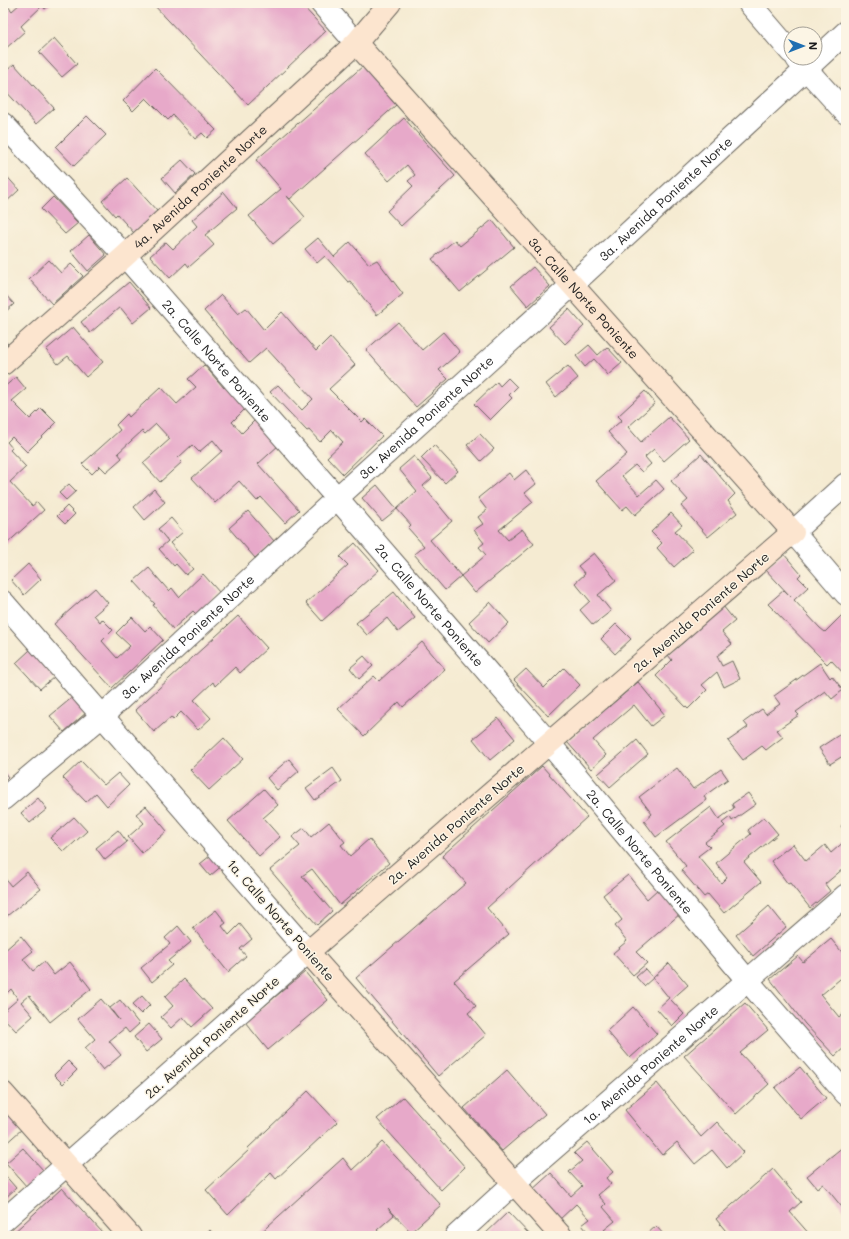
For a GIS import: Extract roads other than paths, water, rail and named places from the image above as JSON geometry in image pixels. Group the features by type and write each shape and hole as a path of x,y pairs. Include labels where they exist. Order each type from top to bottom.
{"main road":[{"name":"4a. Avenida Poniente Norte","path":"3,364 126,256 356,43 390,3"},
{"name":"3a. Calle Norte Poniente","path":"356,43 793,532"},
{"name":"2a. Avenida Poniente Norte","path":"308,952 793,532"},
{"name":"1a. Calle Norte Poniente","path":"308,952 561,1236"},
{"path":"3,1093 130,1236"}],"street":[{"name":"3a. Calle Norte Poniente","path":"321,3 356,43"},
{"path":"749,3 783,43"},
{"name":"3a. Avenida Poniente Norte","path":"823,48 846,32"},
{"name":"3a. Avenida Poniente Norte","path":"3,799 102,716 337,498 572,285 799,66"},
{"path":"803,66 846,113"},
{"name":"2a. Calle Norte Poniente","path":"3,124 126,256 337,498 549,743 747,980 846,1094"},
{"name":"2a. Avenida Poniente Norte","path":"793,532 846,484"},
{"name":"3a. Calle Norte Poniente","path":"793,532 846,594"},
{"name":"1a. Calle Norte Poniente","path":"3,602 308,952"},
{"name":"1a. Avenida Poniente Norte","path":"456,1236 514,1183 846,895"},
{"name":"2a. Avenida Poniente Norte","path":"3,1221 308,952"}]}
